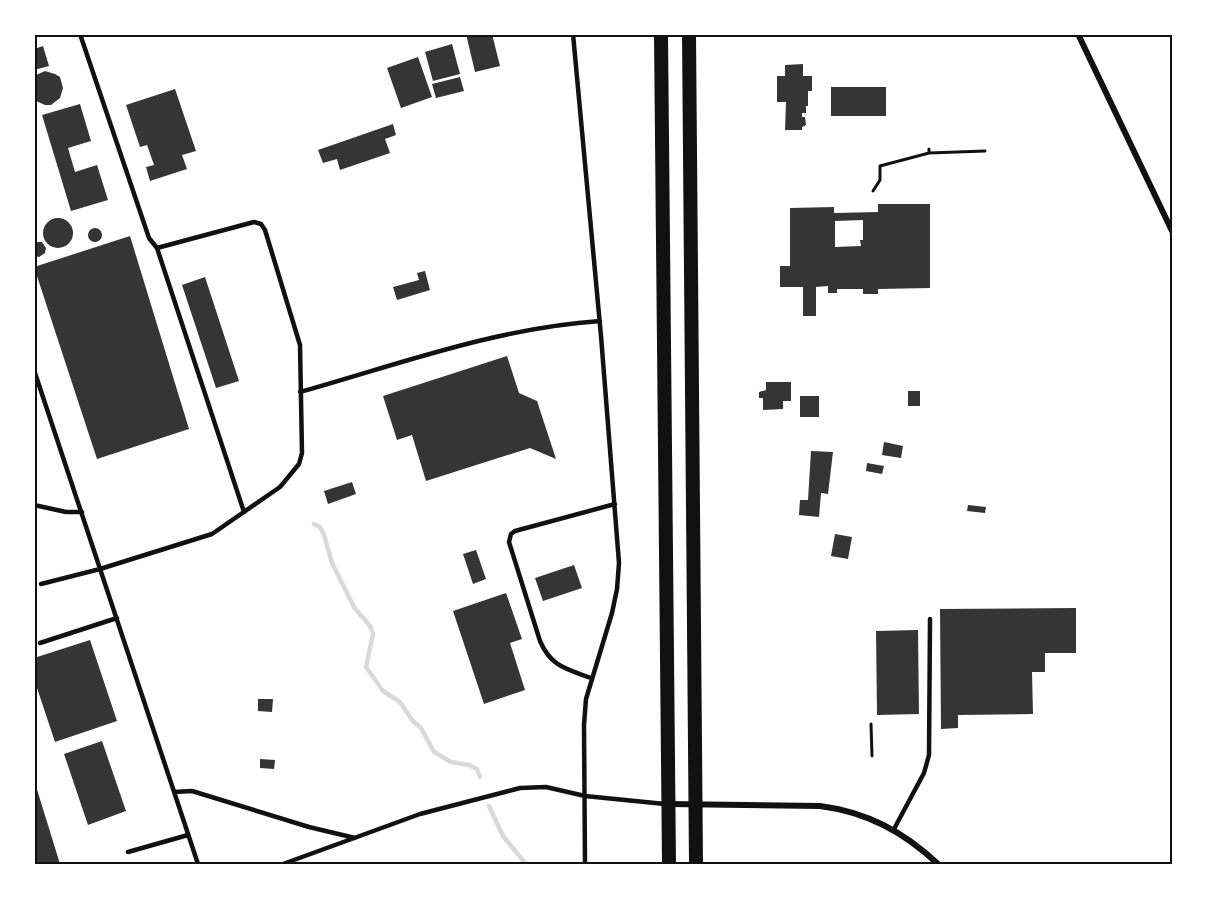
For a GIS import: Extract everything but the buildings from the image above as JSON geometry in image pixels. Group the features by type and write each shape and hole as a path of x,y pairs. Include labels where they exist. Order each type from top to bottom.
{"highway":[{"path":"661,34 669,864"},
{"path":"689,34 696,864"},
{"path":"664,329 691,329"}],"street":[{"path":"1078,34 1173,231"},
{"path":"669,804 820,806 859,814 894,829 915,843 938,864"}],"lane":[{"path":"80,34 149,238 157,248 244,512"},
{"path":"573,34 600,321 618,563 617,589 612,613 591,678 584,725 585,864"},
{"path":"41,584 100,569 212,534 280,487 299,464 302,444 300,345 265,230 261,224 254,222 157,248"},
{"path":"300,392 508,333 558,324 600,321"},
{"path":"34,370 198,864"},
{"path":"591,678 560,666 547,656 540,641 509,542 510,536 515,531 615,504"},
{"path":"34,505 66,512 82,512"},
{"path":"40,643 117,618"},
{"path":"894,829 924,773 929,755 930,620"},
{"path":"282,864 420,813 520,788 546,787 585,795 669,804"},
{"path":"174,792 192,791 355,838"},
{"path":"128,852 188,835"}],"path":[{"path":"873,191 880,180 880,166 929,151 985,151"},
{"path":"871,724 872,756"}],"waterway":[{"path":"314,524 320,527 324,535 332,563 354,607 370,626 373,634 366,667 383,691 400,702 412,720 421,728 434,752 451,762 477,769 480,777"},
{"path":"489,806 503,836 526,864"}]}
